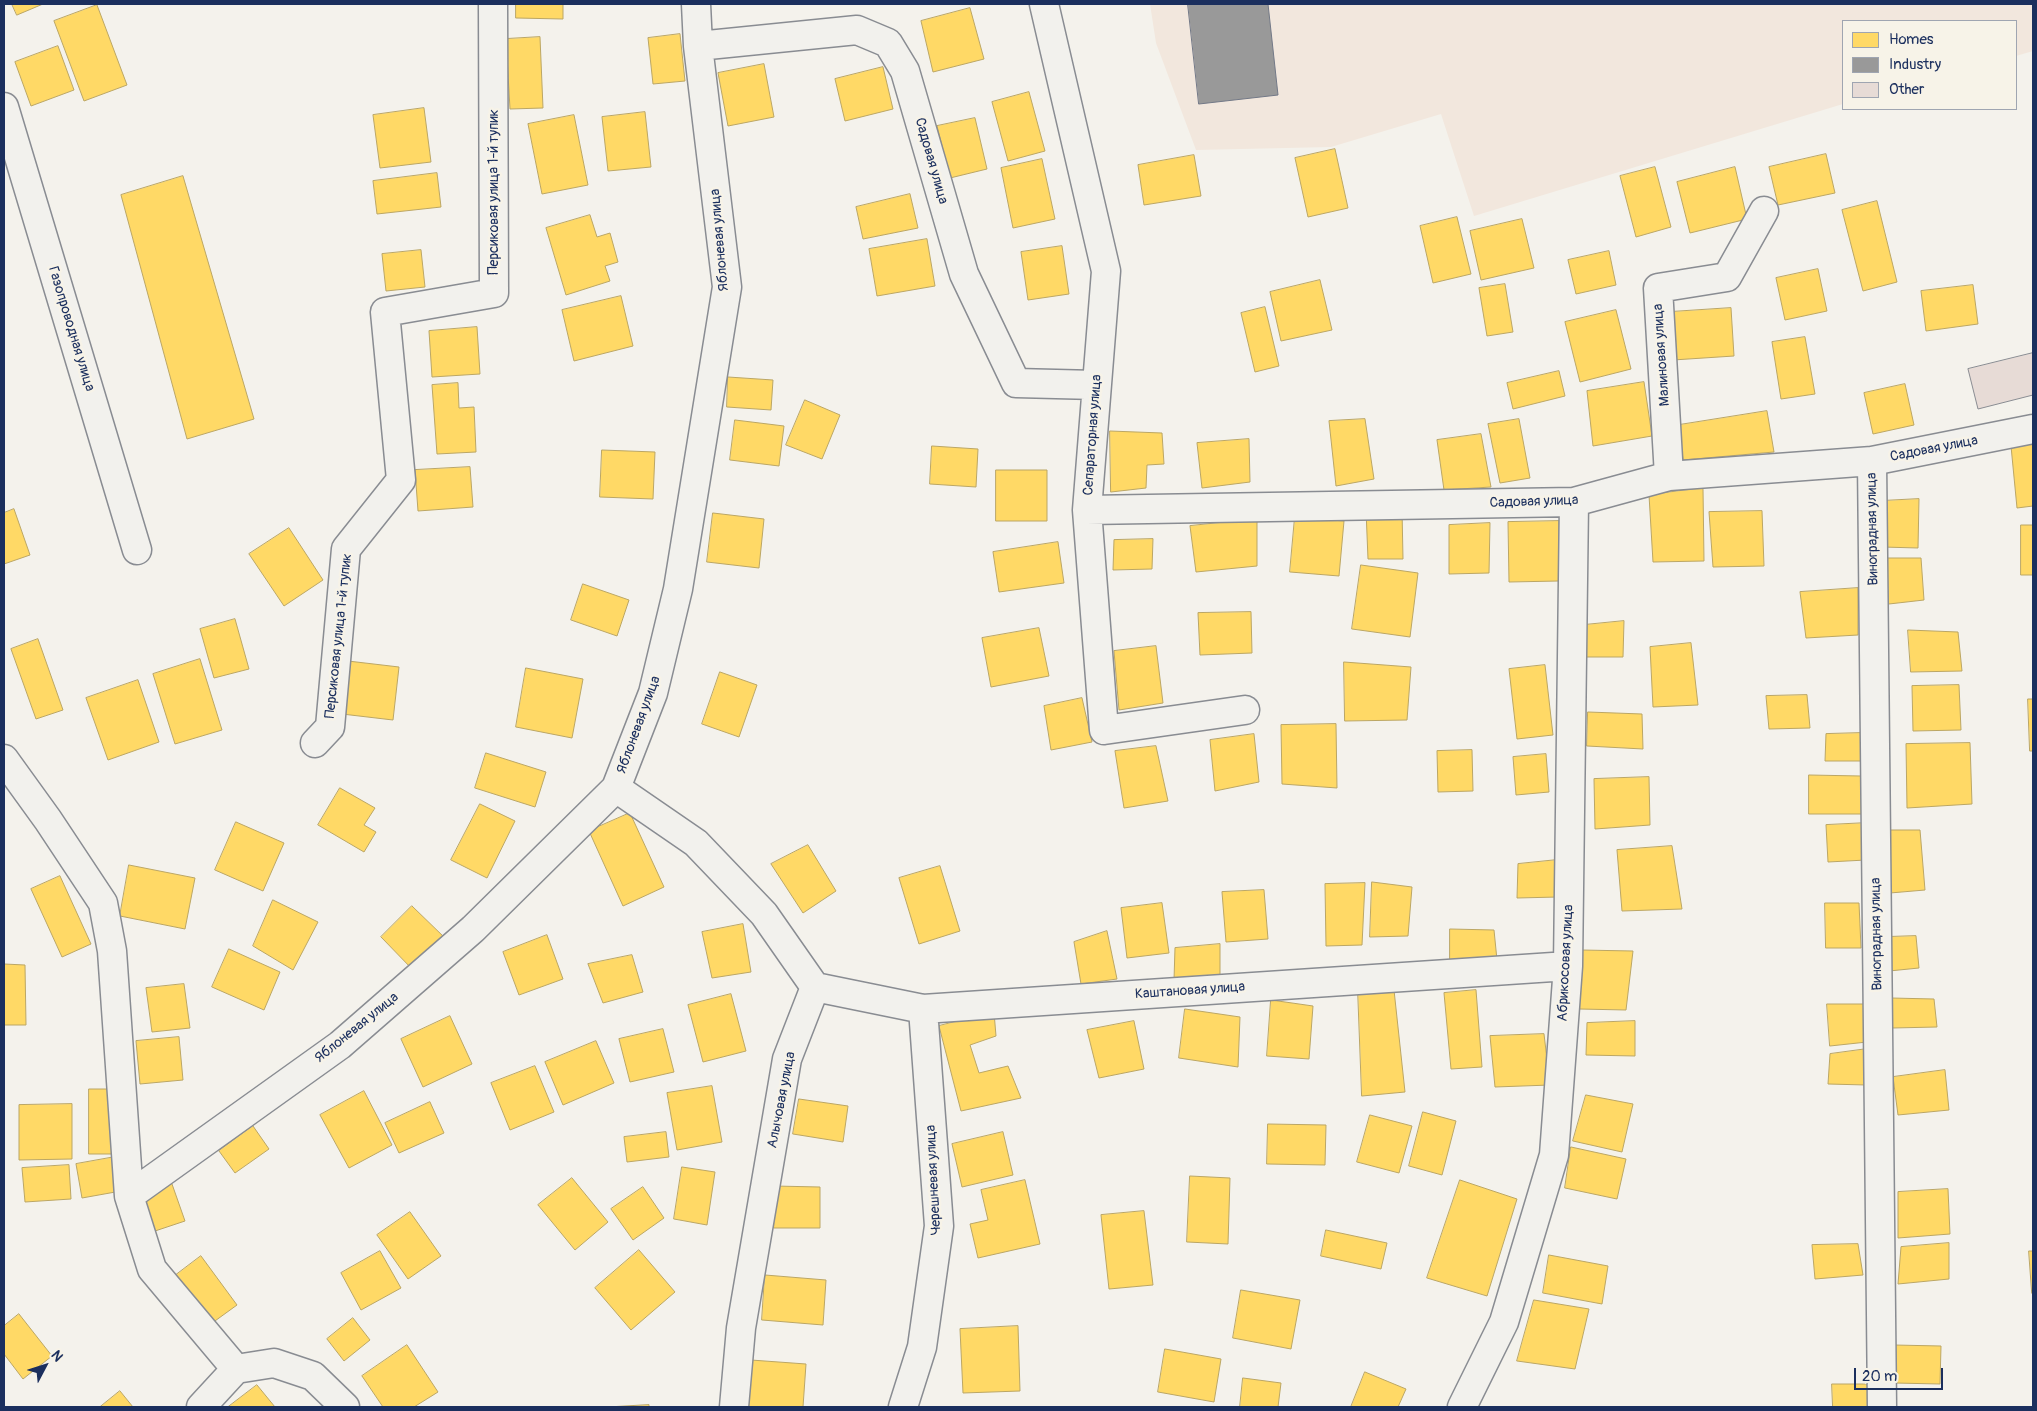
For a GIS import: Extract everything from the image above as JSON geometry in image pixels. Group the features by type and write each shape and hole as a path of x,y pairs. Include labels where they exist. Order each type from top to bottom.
{"street":[{"name":"Персиковая улица 1-й тупик","path":"315,743 330,727 346,549 401,480 385,312 494,293 493,4"},
{"name":"Яблоневая улица","path":"129,1196 340,1045 474,929 616,788 653,693 678,589 727,286 698,46 696,4"},
{"name":"Сепараторная улица","path":"1044,4 1106,271 1087,510 1104,730 1244,710"},
{"name":"Садовая улица","path":"698,46 857,30 888,43 905,71 964,274 1016,383 1096,385"},
{"name":"Газопроводная улица","path":"4,107 137,550"},
{"name":"Малиновая улица","path":"1670,476 1658,288 1727,277 1764,212"},
{"name":"Садовая улица","path":"1087,510 1574,502 1670,476 1872,461 2033,429"},
{"name":"Виноградная улица","path":"1872,461 1882,1407"},
{"name":"Абрикосовая улица","path":"1462,1407 1504,1322 1554,1155 1568,966 1574,502"},
{"path":"4,758 103,902 112,951 129,1196 152,1269 236,1369"},
{"path":"616,788 696,843 764,914 815,987"},
{"name":"Каштановая улица","path":"815,987 924,1009 1568,966"},
{"name":"Алычовая улица","path":"734,1407 741,1328 787,1059 815,987"},
{"name":"Черешневая улица","path":"903,1407 922,1347 939,1226 924,1009"},
{"path":"202,1407 236,1369 274,1363 313,1376 345,1407"}],"shaded area":[{"path":"1150,4 2033,4 2033,51 2017,56 2017,20 1842,20 1842,104 1474,216 1441,114 1331,147 1196,150 1156,43"}],"building: Homes":[{"path":"12,4 43,4 17,15"},
{"path":"516,4 563,4 563,19 516,18"},
{"path":"97,5 127,85 84,101 54,21"},
{"path":"970,8 984,59 933,72 921,21"},
{"path":"680,34 685,81 653,84 648,38"},
{"path":"540,37 543,108 510,109 506,39"},
{"path":"58,46 74,90 31,106 15,62"},
{"path":"764,64 774,117 728,126 718,73"},
{"path":"883,67 893,109 845,121 835,79"},
{"path":"1029,92 1045,151 1008,161 992,102"},
{"path":"424,108 431,162 380,168 373,115"},
{"path":"645,112 651,167 608,171 602,117"},
{"path":"574,115 588,185 542,194 528,124"},
{"path":"975,118 987,169 950,178 937,126"},
{"path":"1335,149 1348,208 1308,217 1295,158"},
{"path":"1826,154 1835,193 1778,205 1769,167"},
{"path":"1194,155 1201,196 1144,205 1138,165"},
{"path":"1042,159 1055,219 1013,228 1001,168"},
{"path":"1655,167 1671,227 1636,237 1620,176"},
{"path":"1735,167 1747,219 1690,233 1677,182"},
{"path":"437,173 441,207 377,214 373,181"},
{"path":"183,176 254,419 187,439 121,195"},
{"path":"910,194 918,228 863,239 856,207"},
{"path":"1877,201 1897,282 1863,291 1842,210"},
{"path":"590,215 597,237 610,233 618,262 605,266 610,281 566,295 546,228"},
{"path":"1457,217 1471,274 1433,283 1420,226"},
{"path":"1522,219 1534,268 1481,280 1470,231"},
{"path":"927,239 935,286 877,296 869,249"},
{"path":"1062,246 1069,294 1028,300 1021,252"},
{"path":"421,250 425,287 386,291 382,254"},
{"path":"1609,251 1616,285 1576,294 1568,260"},
{"path":"1818,269 1827,311 1785,320 1776,278"},
{"path":"1320,280 1332,330 1281,341 1270,292"},
{"path":"1505,284 1513,332 1487,336 1479,288"},
{"path":"1973,285 1978,324 1926,331 1921,291"},
{"path":"621,296 633,346 574,361 562,310"},
{"path":"1265,307 1279,366 1255,372 1241,313"},
{"path":"1731,308 1734,356 1673,360 1670,312"},
{"path":"1616,310 1631,369 1580,382 1565,322"},
{"path":"477,327 480,374 432,377 429,331"},
{"path":"1805,337 1815,394 1781,399 1772,342"},
{"path":"1559,371 1565,396 1513,409 1507,383"},
{"path":"728,377 773,380 771,410 727,407"},
{"path":"1644,382 1652,436 1593,446 1587,391"},
{"path":"458,383 459,408 474,407 476,452 437,454 432,385"},
{"path":"1905,384 1914,425 1873,434 1864,393"},
{"path":"805,400 840,415 822,459 786,445"},
{"path":"1767,411 1774,452 1683,460 1679,425"},
{"path":"1365,419 1374,479 1336,486 1329,421"},
{"path":"1519,419 1530,478 1500,483 1488,424"},
{"path":"735,420 784,426 779,466 730,460"},
{"path":"1110,431 1162,433 1164,464 1147,465 1146,488 1111,492"},
{"path":"1481,434 1491,487 1444,490 1437,440"},
{"path":"1249,439 1250,482 1202,488 1197,443"},
{"path":"2033,444 2033,506 2017,508 2011,446"},
{"path":"932,446 978,449 976,487 930,484"},
{"path":"602,450 655,452 653,499 600,497"},
{"path":"470,467 473,507 418,511 415,470"},
{"path":"996,470 1047,470 1047,521 996,521"},
{"path":"1703,488 1704,561 1653,562 1649,495"},
{"path":"1919,499 1918,548 1882,547 1881,501"},
{"path":"14,509 30,555 4,564 4,513"},
{"path":"1402,509 1403,559 1368,559 1366,510"},
{"path":"1762,511 1764,566 1713,567 1709,512"},
{"path":"713,513 764,519 759,568 707,562"},
{"path":"1295,517 1344,521 1339,576 1290,572"},
{"path":"1257,519 1257,566 1196,572 1190,526"},
{"path":"1559,521 1559,581 1509,582 1508,522"},
{"path":"1490,523 1489,573 1449,574 1449,525"},
{"path":"2021,525 2033,525 2033,575 2021,575"},
{"path":"289,528 323,580 284,606 249,554"},
{"path":"1153,539 1152,569 1113,570 1114,540"},
{"path":"1058,542 1064,583 999,592 993,552"},
{"path":"1887,558 1921,558 1924,600 1889,604"},
{"path":"1361,565 1418,573 1410,637 1352,629"},
{"path":"583,584 629,600 617,636 571,620"},
{"path":"1858,588 1858,635 1806,638 1800,592"},
{"path":"1251,612 1252,653 1200,655 1198,613"},
{"path":"235,619 249,669 214,678 200,629"},
{"path":"1624,621 1623,657 1584,657 1584,625"},
{"path":"1039,628 1049,676 991,687 982,638"},
{"path":"1908,630 1958,632 1962,671 1911,672"},
{"path":"38,639 63,710 36,719 11,649"},
{"path":"1691,643 1698,705 1653,707 1650,647"},
{"path":"1156,646 1163,703 1119,710 1114,651"},
{"path":"200,659 222,730 175,744 153,674"},
{"path":"348,661 399,667 393,720 342,714"},
{"path":"1344,662 1411,667 1407,720 1345,721"},
{"path":"1545,665 1553,735 1517,739 1509,669"},
{"path":"526,668 583,679 572,738 516,727"},
{"path":"720,672 757,685 739,737 702,724"},
{"path":"138,680 159,742 108,760 86,698"},
{"path":"1959,685 1961,730 1913,731 1912,686"},
{"path":"1807,695 1810,728 1769,729 1766,696"},
{"path":"1082,698 1092,742 1051,750 1044,706"},
{"path":"2028,699 2033,699 2033,751 2030,751"},
{"path":"1588,712 1642,714 1643,749 1587,746"},
{"path":"1336,724 1337,788 1282,784 1281,725"},
{"path":"1861,733 1861,761 1825,761 1826,734"},
{"path":"1254,734 1259,782 1215,791 1210,740"},
{"path":"1970,743 1972,804 1907,808 1906,744"},
{"path":"1156,746 1168,801 1124,808 1115,751"},
{"path":"1472,750 1473,791 1438,792 1437,751"},
{"path":"486,753 546,772 535,807 475,788"},
{"path":"1546,754 1549,792 1516,795 1513,757"},
{"path":"1809,775 1861,776 1865,814 1809,814"},
{"path":"1649,777 1650,825 1595,829 1594,779"},
{"path":"340,788 375,808 364,825 376,832 364,852 318,825"},
{"path":"480,804 515,821 487,878 451,860"},
{"path":"630,813 664,887 623,906 589,831"},
{"path":"236,822 284,843 263,891 215,870"},
{"path":"1867,823 1866,860 1828,862 1826,825"},
{"path":"1884,830 1920,830 1925,890 1890,893"},
{"path":"808,845 836,891 803,913 771,864"},
{"path":"1672,846 1682,909 1622,911 1617,850"},
{"path":"1557,860 1558,897 1517,898 1518,864"},
{"path":"129,865 195,878 185,929 120,916"},
{"path":"940,866 960,931 919,944 899,878"},
{"path":"60,876 91,944 62,957 31,889"},
{"path":"1372,882 1412,887 1408,936 1370,937"},
{"path":"1365,883 1362,945 1326,946 1325,884"},
{"path":"1264,890 1268,939 1226,942 1222,892"},
{"path":"273,900 318,922 293,970 253,946"},
{"path":"1162,903 1169,953 1127,958 1121,908"},
{"path":"1825,903 1859,903 1861,948 1826,948"},
{"path":"412,906 445,938 413,970 381,937"},
{"path":"743,924 751,972 712,978 702,932"},
{"path":"1450,929 1494,930 1497,960 1450,961"},
{"path":"1107,931 1117,979 1081,984 1074,942"},
{"path":"547,935 563,979 519,995 503,952"},
{"path":"1916,936 1919,968 1889,971 1887,937"},
{"path":"1220,944 1220,976 1174,980 1175,948"},
{"path":"229,949 280,972 264,1010 212,987"},
{"path":"1581,950 1633,951 1626,1010 1579,1009"},
{"path":"632,955 643,992 603,1003 588,964"},
{"path":"4,964 25,965 26,1025 4,1025"},
{"path":"184,984 190,1028 152,1032 146,988"},
{"path":"1358,990 1394,990 1405,1092 1362,1096"},
{"path":"1476,990 1482,1067 1451,1069 1444,993"},
{"path":"731,994 746,1051 703,1062 688,1005"},
{"path":"1891,998 1934,999 1937,1027 1893,1028"},
{"path":"1271,1000 1313,1006 1309,1059 1267,1056"},
{"path":"1827,1004 1864,1004 1867,1042 1830,1046"},
{"path":"1185,1009 1240,1017 1238,1067 1179,1058"},
{"path":"994,1012 996,1036 970,1045 979,1073 1008,1066 1021,1098 961,1111 939,1026"},
{"path":"450,1016 472,1064 423,1087 401,1039"},
{"path":"1134,1021 1144,1069 1099,1078 1087,1030"},
{"path":"1635,1021 1635,1056 1586,1055 1587,1023"},
{"path":"663,1029 674,1072 630,1082 619,1039"},
{"path":"1544,1034 1550,1085 1495,1087 1490,1036"},
{"path":"179,1037 183,1080 140,1084 136,1041"},
{"path":"596,1041 614,1083 563,1105 545,1062"},
{"path":"1867,1049 1866,1085 1828,1084 1830,1054"},
{"path":"535,1066 554,1112 510,1130 491,1083"},
{"path":"1945,1070 1949,1110 1898,1115 1893,1077"},
{"path":"712,1086 722,1142 677,1150 667,1093"},
{"path":"89,1089 113,1089 113,1154 89,1154"},
{"path":"364,1091 392,1145 349,1168 320,1115"},
{"path":"1586,1095 1633,1104 1622,1152 1573,1141"},
{"path":"799,1099 848,1106 843,1142 793,1134"},
{"path":"430,1102 444,1133 399,1153 385,1123"},
{"path":"72,1104 72,1159 19,1160 19,1105"},
{"path":"1423,1112 1456,1121 1442,1175 1409,1166"},
{"path":"1370,1115 1412,1126 1399,1173 1357,1162"},
{"path":"1268,1124 1326,1125 1325,1165 1267,1164"},
{"path":"253,1126 269,1149 235,1173 219,1151"},
{"path":"666,1132 669,1157 627,1162 624,1137"},
{"path":"1003,1132 1013,1175 962,1187 952,1144"},
{"path":"1571,1147 1626,1159 1617,1199 1565,1188"},
{"path":"115,1157 121,1191 82,1198 76,1164"},
{"path":"69,1165 71,1199 25,1202 22,1168"},
{"path":"682,1167 715,1172 707,1225 674,1219"},
{"path":"1190,1176 1230,1178 1228,1244 1187,1242"},
{"path":"572,1178 608,1222 575,1250 538,1205"},
{"path":"1025,1180 1040,1244 978,1258 970,1224 988,1220 981,1190"},
{"path":"1460,1180 1517,1199 1487,1296 1427,1278"},
{"path":"172,1184 185,1221 155,1231 142,1194"},
{"path":"774,1186 820,1187 820,1228 774,1228"},
{"path":"643,1187 664,1218 633,1240 611,1209"},
{"path":"1948,1189 1950,1234 1898,1238 1898,1192"},
{"path":"1144,1211 1153,1285 1109,1289 1101,1215"},
{"path":"410,1212 441,1256 408,1279 377,1235"},
{"path":"1326,1230 1387,1243 1381,1269 1321,1256"},
{"path":"1949,1243 1949,1279 1898,1284 1901,1247"},
{"path":"1858,1244 1863,1275 1815,1279 1812,1245"},
{"path":"639,1250 675,1292 631,1330 595,1288"},
{"path":"380,1251 401,1288 361,1310 341,1273"},
{"path":"2029,1251 2033,1251 2032,1293"},
{"path":"1549,1255 1608,1266 1602,1304 1543,1293"},
{"path":"201,1256 237,1305 208,1326 172,1278"},
{"path":"765,1275 826,1280 823,1325 762,1320"},
{"path":"1241,1290 1300,1300 1291,1349 1233,1338"},
{"path":"1534,1300 1589,1309 1575,1369 1517,1361"},
{"path":"19,1314 52,1356 23,1379 4,1354 4,1326"},
{"path":"353,1318 370,1340 344,1361 327,1339"},
{"path":"1018,1326 1020,1391 963,1393 960,1329"},
{"path":"407,1345 438,1392 414,1407 383,1407 362,1376"},
{"path":"1894,1345 1941,1346 1940,1384 1894,1383"},
{"path":"1165,1349 1221,1359 1214,1402 1158,1392"},
{"path":"751,1360 806,1364 803,1407 747,1407"},
{"path":"1365,1372 1406,1389 1398,1407 1351,1407"},
{"path":"1243,1378 1281,1383 1278,1407 1240,1407"},
{"path":"1832,1384 1868,1384 1870,1407 1833,1407"},
{"path":"257,1385 275,1407 228,1407"},
{"path":"120,1391 133,1407 100,1407"},
{"path":"649,1405 649,1407 608,1407"}],"building: Industry":[{"path":"1188,4 1268,4 1278,95 1199,104"}],"building: Other":[{"path":"2033,353 2033,395 1978,409 1968,369"}]}
